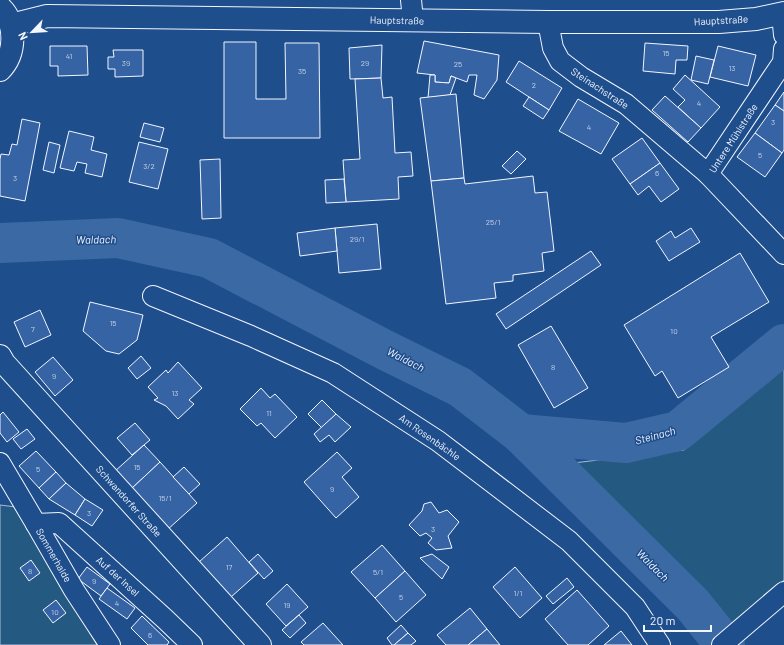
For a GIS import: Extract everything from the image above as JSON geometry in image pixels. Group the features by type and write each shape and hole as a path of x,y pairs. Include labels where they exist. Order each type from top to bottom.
{"main road":[{"name":"Hauptstraße","path":"5,16 412,10 548,22 719,22 756,19 783,21"},
{"path":"0,70 10,55 13,40 5,16"},
{"name":"Schwandorfer Straße","path":"0,356 4,363 260,645"}],"street":[{"name":"Steinachstraße","path":"548,22 553,48 560,61 626,104 708,174"},
{"name":"Untere Mühlstraße","path":"784,49 783,62 708,174 784,254"},
{"name":"Am Rosenbächle","path":"153,296 251,336 333,373 438,441 570,541 635,607 660,645"},
{"name":"Sommerhalde","path":"0,463 74,590 110,645"},
{"name":"Auf der Insel","path":"36,524 59,523 166,619 192,645"},
{"path":"722,645 784,592"}],"shaded area":[{"path":"784,365 784,580 727,627 556,465 684,450"},
{"path":"0,505 16,507 97,645 0,645"}],"building":[{"path":"424,41 499,55 497,80 484,99 474,95 477,75 469,75 467,82 451,76 449,83 435,82 435,75 417,73"},
{"path":"224,42 256,42 256,99 286,99 285,43 319,43 320,138 224,138"},
{"path":"645,43 688,46 687,60 676,60 675,74 643,71"},
{"path":"382,45 381,78 350,79 349,48"},
{"path":"50,46 87,46 88,75 58,76 58,66 50,66"},
{"path":"718,46 756,55 748,86 710,77"},
{"path":"113,50 143,50 143,76 115,77 115,69 108,69 108,57 114,57"},
{"path":"696,56 714,60 708,84 691,80"},
{"path":"519,61 562,88 549,110 506,82"},
{"path":"430,75 435,75 435,82 449,83 451,76 456,78 450,95 428,98"},
{"path":"685,75 720,107 701,128 678,107 685,100 673,89"},
{"path":"381,78 383,98 392,97 395,153 411,152 413,176 398,177 399,199 346,202 343,160 360,159 355,79"},
{"path":"784,92 784,111 775,105"},
{"path":"456,94 464,178 431,181 420,98"},
{"path":"665,96 701,128 688,142 652,110"},
{"path":"529,97 549,110 543,119 523,106"},
{"path":"578,99 619,123 601,154 559,131"},
{"path":"775,105 784,111 784,150 782,153 755,133"},
{"path":"22,119 40,123 25,201 0,196 1,154 9,155 12,144 17,145"},
{"path":"144,123 164,128 160,142 140,137"},
{"path":"69,131 94,137 91,150 107,154 102,177 85,173 87,164 77,162 74,171 60,168"},
{"path":"755,133 782,153 765,177 737,157"},
{"path":"642,138 660,163 630,184 612,159"},
{"path":"49,142 60,145 54,173 43,170"},
{"path":"139,142 168,149 158,189 129,182"},
{"path":"517,151 526,159 511,174 502,166"},
{"path":"220,159 221,218 202,219 200,160"},
{"path":"660,163 679,189 661,202 649,186 638,195 630,184"},
{"path":"533,176 535,193 547,192 554,251 542,253 544,271 513,275 513,281 494,283 496,298 446,304 431,181 464,178 465,184"},
{"path":"344,179 346,202 326,203 325,180"},
{"path":"377,224 381,269 339,273 335,228"},
{"path":"335,228 337,251 300,256 297,233"},
{"path":"691,228 700,242 669,261 656,241 671,231 675,238"},
{"path":"591,251 601,265 506,329 496,314"},
{"path":"740,253 769,302 711,337 729,367 678,398 662,371 655,376 624,325"},
{"path":"90,302 143,315 137,340 119,354 106,351 83,331"},
{"path":"40,310 51,335 25,347 14,322"},
{"path":"551,326 588,388 554,408 518,345"},
{"path":"141,356 151,368 137,379 128,368"},
{"path":"53,357 73,380 55,396 35,372"},
{"path":"178,362 202,388 189,400 194,404 178,419 166,406 154,400 158,398 148,387 166,370 168,373"},
{"path":"261,388 270,398 275,394 297,417 275,438 261,423 257,426 240,409"},
{"path":"322,400 336,414 322,428 308,414"},
{"path":"3,412 19,432 7,442 0,433 0,415"},
{"path":"336,414 351,427 335,442 329,435 320,442 314,434"},
{"path":"135,423 150,440 132,455 117,438"},
{"path":"27,429 35,439 21,449 13,439"},
{"path":"144,445 160,462 130,490 114,472"},
{"path":"36,451 56,472 39,488 19,466"},
{"path":"337,452 352,468 342,477 359,497 336,518 304,482"},
{"path":"160,462 197,503 167,530 130,490"},
{"path":"184,467 200,484 189,494 173,477"},
{"path":"56,472 66,483 49,499 39,488"},
{"path":"66,483 85,499 75,515 49,499"},
{"path":"85,499 103,510 92,526 75,515"},
{"path":"431,502 439,513 447,510 459,522 448,536 452,548 436,550 428,543 432,538 426,533 420,536 409,525 422,511 424,504"},
{"path":"227,537 258,573 231,597 199,562"},
{"path":"382,545 405,571 375,598 351,572"},
{"path":"258,554 273,571 264,579 249,562"},
{"path":"432,554 449,567 442,579 420,558"},
{"path":"31,560 40,573 29,581 20,568"},
{"path":"87,567 110,584 101,596 78,579"},
{"path":"515,567 542,598 520,618 493,587"},
{"path":"405,571 426,595 396,622 375,598"},
{"path":"567,578 574,587 553,604 546,596"},
{"path":"287,584 308,607 286,626 266,604"},
{"path":"107,588 135,608 127,619 99,599"},
{"path":"577,590 609,626 588,645 568,645 545,619"},
{"path":"56,600 66,613 53,623 43,610"},
{"path":"470,608 487,629 468,645 446,645 437,635"},
{"path":"299,615 306,623 290,638 282,630"},
{"path":"142,616 169,642 167,645 148,645 131,628"},
{"path":"323,623 343,645 304,645 301,642"},
{"path":"401,625 408,633 392,645 387,638"},
{"path":"487,629 500,645 468,645"},
{"path":"621,631 632,645 604,645"},
{"path":"408,633 416,641 411,645 394,645"}],"waterway":[{"name":"Waldach","path":"0,243 118,238 209,258 385,350 460,387 521,434 693,605 725,645"},
{"name":"Steinach","path":"521,434 626,443 678,431 784,344"}]}
